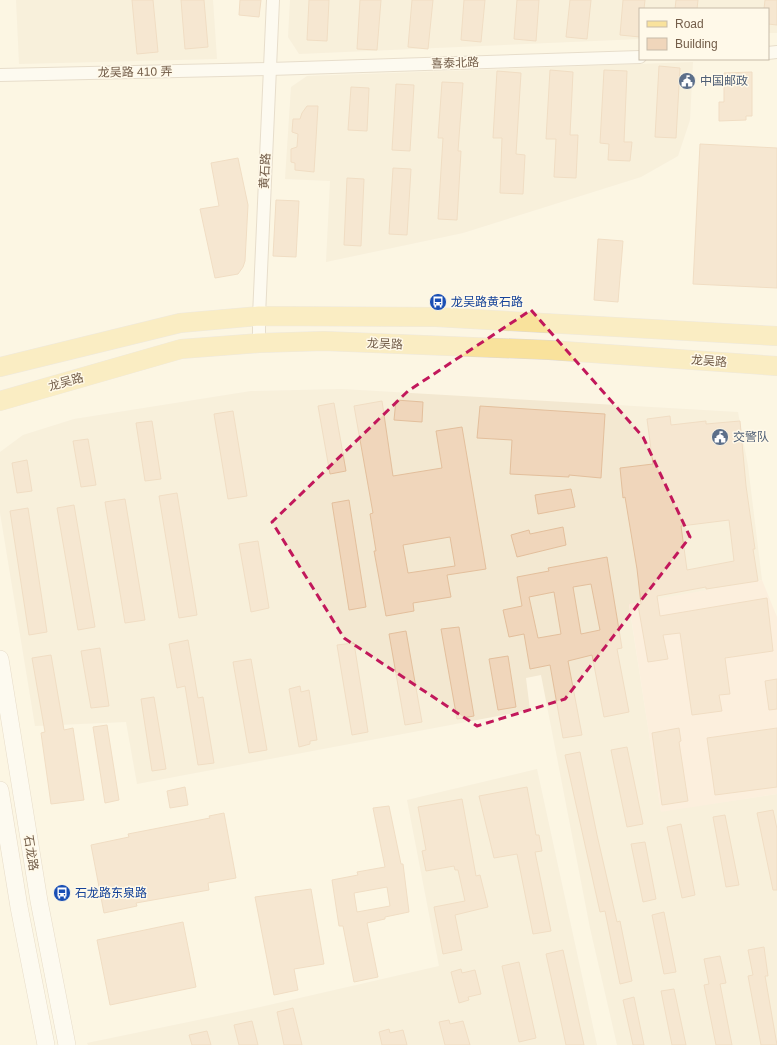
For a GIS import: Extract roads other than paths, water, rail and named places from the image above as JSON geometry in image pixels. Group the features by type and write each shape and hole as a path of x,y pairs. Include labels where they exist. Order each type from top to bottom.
{"main road":[{"path":"0,367 180,323 259,316 436,317 777,336"},
{"name":"龙吴路","path":"0,401 181,349 260,343 324,341 541,350 777,366"},
{"name":"石龙路","path":"0,659 39,901 67,1045"},
{"name":"石龙路","path":"0,790 19,907 46,1045"}],"street":[{"name":"黄石路","path":"260,343 259,316 273,0"},
{"name":"喜泰北路","path":"270,69 639,57"},
{"name":"龙吴路 410 弄","path":"0,75 270,69"}],"place":[{"name":"中国邮政","path":"687,81"},
{"name":"龙吴路黄石路","path":"438,302"},
{"name":"交警队","path":"720,437"},
{"name":"石龙路东泉路","path":"62,893"}]}
